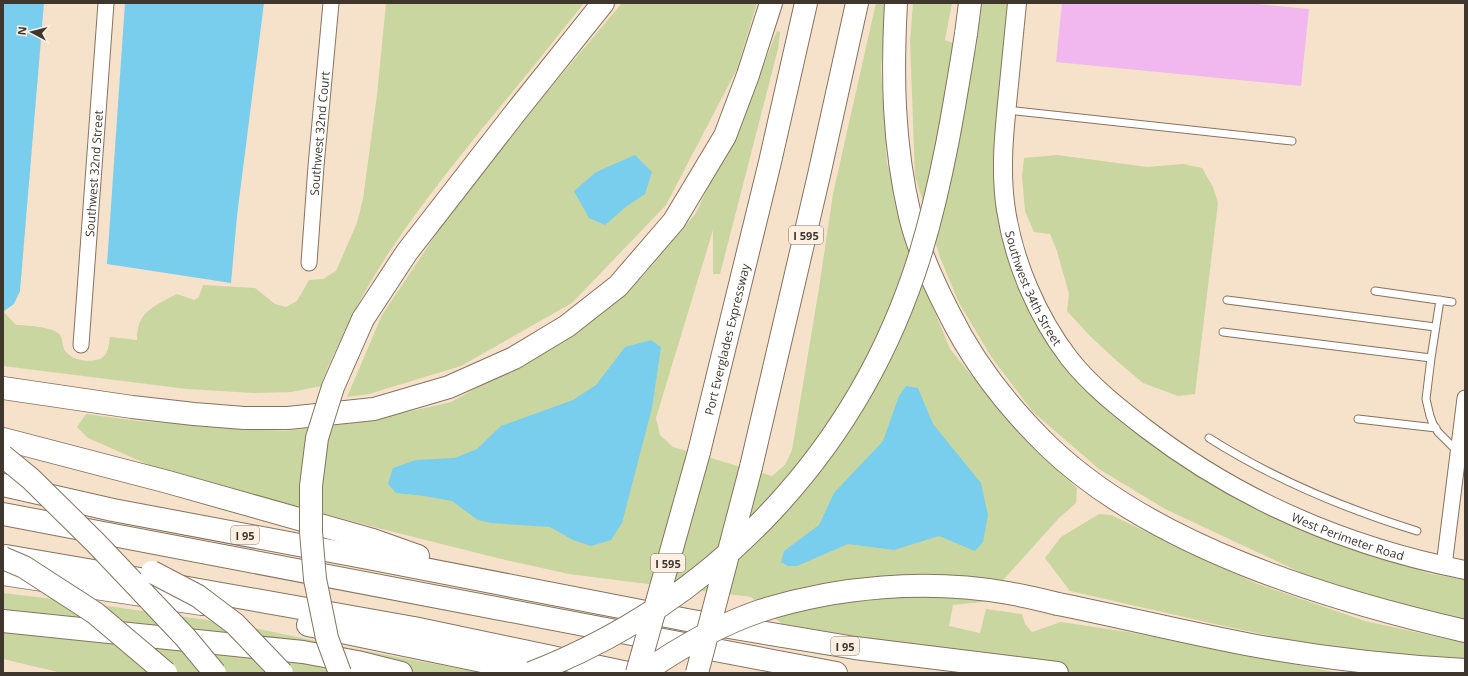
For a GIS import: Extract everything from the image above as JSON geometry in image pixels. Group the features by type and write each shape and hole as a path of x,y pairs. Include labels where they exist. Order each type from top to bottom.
{"highway":[{"path":"340,673 327,638 315,579 311,532 311,486 317,438 333,387 363,319 407,252 603,3"},
{"path":"3,388 132,407 186,413 238,418 288,418 374,409 449,387 514,358 566,326 618,286 674,221 725,136 748,75 771,3"},
{"name":"Port Everglades Expressway","path":"637,673 699,452 770,162 806,3"},
{"name":"I 595","path":"697,673 751,467 819,176 857,3"},
{"path":"896,3 893,81 897,135 900,165 919,245 936,287 970,351 1005,399 1026,424 1049,447 1095,484 1122,503 1184,536 1248,565 1317,590 1383,610 1465,631"},
{"path":"531,673 587,648 627,627 698,580 734,549 764,520 794,486 824,448 848,412 870,373 902,304 919,257 945,158 970,3"},
{"path":"3,440 168,482 373,540 487,581"},
{"path":"3,456 31,479 96,543 185,637 215,673"},
{"name":"I 95","path":"3,485 113,510 776,635 855,648 1057,673"},
{"path":"3,514 836,673"},
{"path":"3,543 152,572 198,596 235,624 282,673"},
{"path":"3,557 24,567 95,613 166,673"},
{"path":"3,557 414,628 628,673"},
{"path":"3,574 201,604 346,632 540,673"},
{"path":"643,673 690,644 721,628 759,612 794,602 834,594 889,587 940,586 1007,593 1208,637 1299,653 1400,666 1465,670"},
{"path":"3,621 303,652 357,662 401,673"}],"street":[{"name":"Southwest 32nd Street","path":"81,345 106,3"},
{"name":"Southwest 32nd Court","path":"309,263 316,166 331,3"},
{"name":"Southwest 34th Street","path":"1016,3 1002,148 1003,179 1006,210 1025,277 1048,326 1069,358 1082,373 1113,403 1172,449 1236,488"},
{"path":"1444,566 1465,398"},
{"name":"West Perimeter Road","path":"1236,488 1289,515 1336,534 1399,555 1465,570"}],"lane":[{"path":"1006,110 1292,141"},
{"path":"1375,291 1452,302"},
{"path":"1227,300 1435,327"},
{"path":"1440,300 1430,358 1426,398 1430,416 1438,432 1458,452"},
{"path":"1223,332 1430,358"},
{"path":"1358,419 1436,428"},
{"path":"1209,438 1243,459 1294,485 1364,514 1417,531"}],"green space":[{"path":"386,3 584,3 481,130 406,227 358,305 331,359 321,386 291,392 253,393 187,389 3,366 3,311 16,325 38,327 55,331 60,335 64,350 69,355 79,360 91,361 97,360 105,355 110,337 137,340 139,326 145,314 158,304 177,294 194,300 199,297 203,285 255,288 275,304 286,307 297,301 309,280 323,279 336,271 357,223 363,199 377,95"},
{"path":"622,3 757,3 737,69 666,205 572,303 461,366 369,394 347,397 382,315 469,185"},
{"path":"876,3 886,3 881,69 887,164 926,290 950,349 1020,435 1077,488 1076,503 1059,518 1005,578 992,601 953,605 949,626 980,633 986,609 1022,614 1025,624 1032,632 1061,622 1128,632 1339,673 1076,673 782,624 751,597 569,574 497,558 370,526 156,468 88,438 77,427 86,414 138,421 285,431 368,421 451,402 570,337 643,276 696,213 756,84 777,31 780,32 778,49 720,274 713,274 713,230 656,418 660,435 673,447 772,476 785,465 792,450 833,194"},
{"path":"913,3 952,3 945,40 976,51 981,3 1008,3 996,179 1033,314 1157,447 1216,487 1322,537 1431,574 1465,580 1465,622 1319,581 1165,509 1099,469 1033,412 992,358 959,303 940,257 915,176 910,41"},
{"path":"1057,155 1147,167 1183,164 1202,168 1213,187 1218,203 1195,394 1178,396 1143,383 1090,336 1067,311 1069,294 1057,251 1050,234 1034,232 1025,211 1022,176 1024,158"},
{"path":"1099,514 1111,515 1255,583 1365,621 1465,643 1465,663 1317,646 1070,591 1045,558 1061,537"},
{"path":"3,593 235,624 482,673 62,673 3,659"}],"water":[{"path":"3,3 44,3 20,291 14,304 4,311"},
{"path":"125,3 264,3 237,216 231,283 107,264"},
{"path":"635,155 652,172 645,194 627,206 605,225 589,218 574,191 596,172"},
{"path":"651,340 661,347 652,408 622,523 611,540 591,546 573,540 550,527 491,523 478,520 452,501 396,493 388,484 393,468 416,460 455,458 477,449 501,426 573,400 596,385 625,347"},
{"path":"906,386 918,388 933,424 981,483 988,515 983,542 975,551 939,536 894,550 848,544 797,566 788,566 781,562 784,551 819,525 834,493 883,441 899,396"}],"building":[{"path":"1062,3 1247,3 1309,9 1301,86 1056,62"}]}
